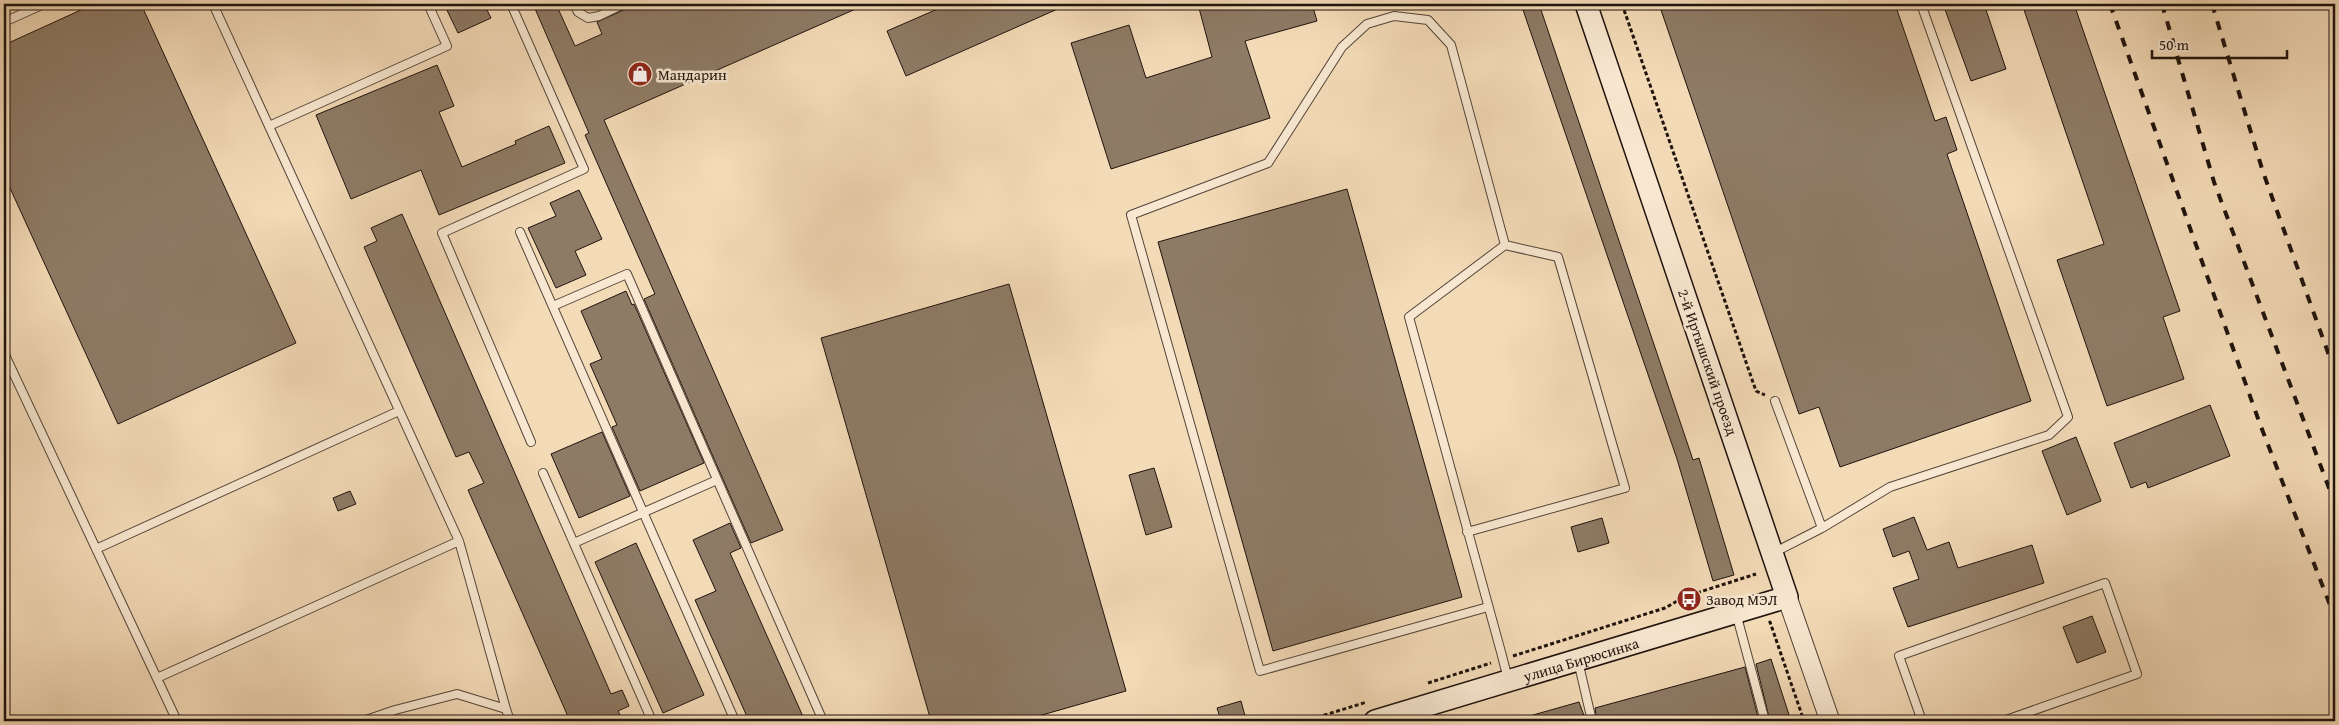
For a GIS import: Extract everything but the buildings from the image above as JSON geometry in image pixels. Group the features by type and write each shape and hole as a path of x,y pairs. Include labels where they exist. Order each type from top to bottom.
{"main road":[{"name":"2-й Иртышский проезд","path":"1586,4 1787,597"},
{"name":"улица Бирюсинка","path":"1375,721 1787,597"}],"street":[{"name":"2-й Иртышский проезд","path":"1787,597 1830,721"}],"lane":[{"path":"4,22 44,4"},
{"path":"213,4 459,541 510,721"},
{"path":"268,126 447,46 428,4"},
{"path":"511,4 584,169 442,232 531,442"},
{"path":"574,4 578,12 588,18 599,16 624,4"},
{"path":"1773,553 1822,528 1890,487 2049,435 2068,417 1921,4"},
{"path":"1488,607 1260,671 1131,215 1268,162 1342,47 1367,24 1394,16 1428,20 1451,45 1505,245"},
{"path":"520,232 735,721"},
{"path":"1468,532 1625,488 1558,257 1505,245 1409,317 1508,681"},
{"path":"552,306 627,274 824,721"},
{"path":"4,353 177,721"},
{"path":"1775,400 1822,528"},
{"path":"96,549 399,411"},
{"path":"543,473 652,721"},
{"path":"574,543 717,480"},
{"path":"157,678 459,541"},
{"path":"1922,721 1899,656 2105,583 2137,674 2003,721"},
{"path":"1736,613 1765,721"},
{"path":"1578,661 1592,721"},
{"path":"363,721 395,710 457,694 506,709"}],"path":[{"path":"1622,4 1756,391 1775,400"},
{"path":"1427,683 1665,608 1684,596 1756,574"},
{"path":"1770,622 1804,721"},
{"path":"1305,721 1371,701"}],"railway":[{"path":"2110,4 2260,424 2335,618"},
{"path":"2162,4 2214,182 2335,504"},
{"path":"2212,4 2263,172 2335,372"}],"place":[{"name":"Мандарин","path":"640,74"},
{"name":"Завод МЭЛ","path":"1689,599"}]}
